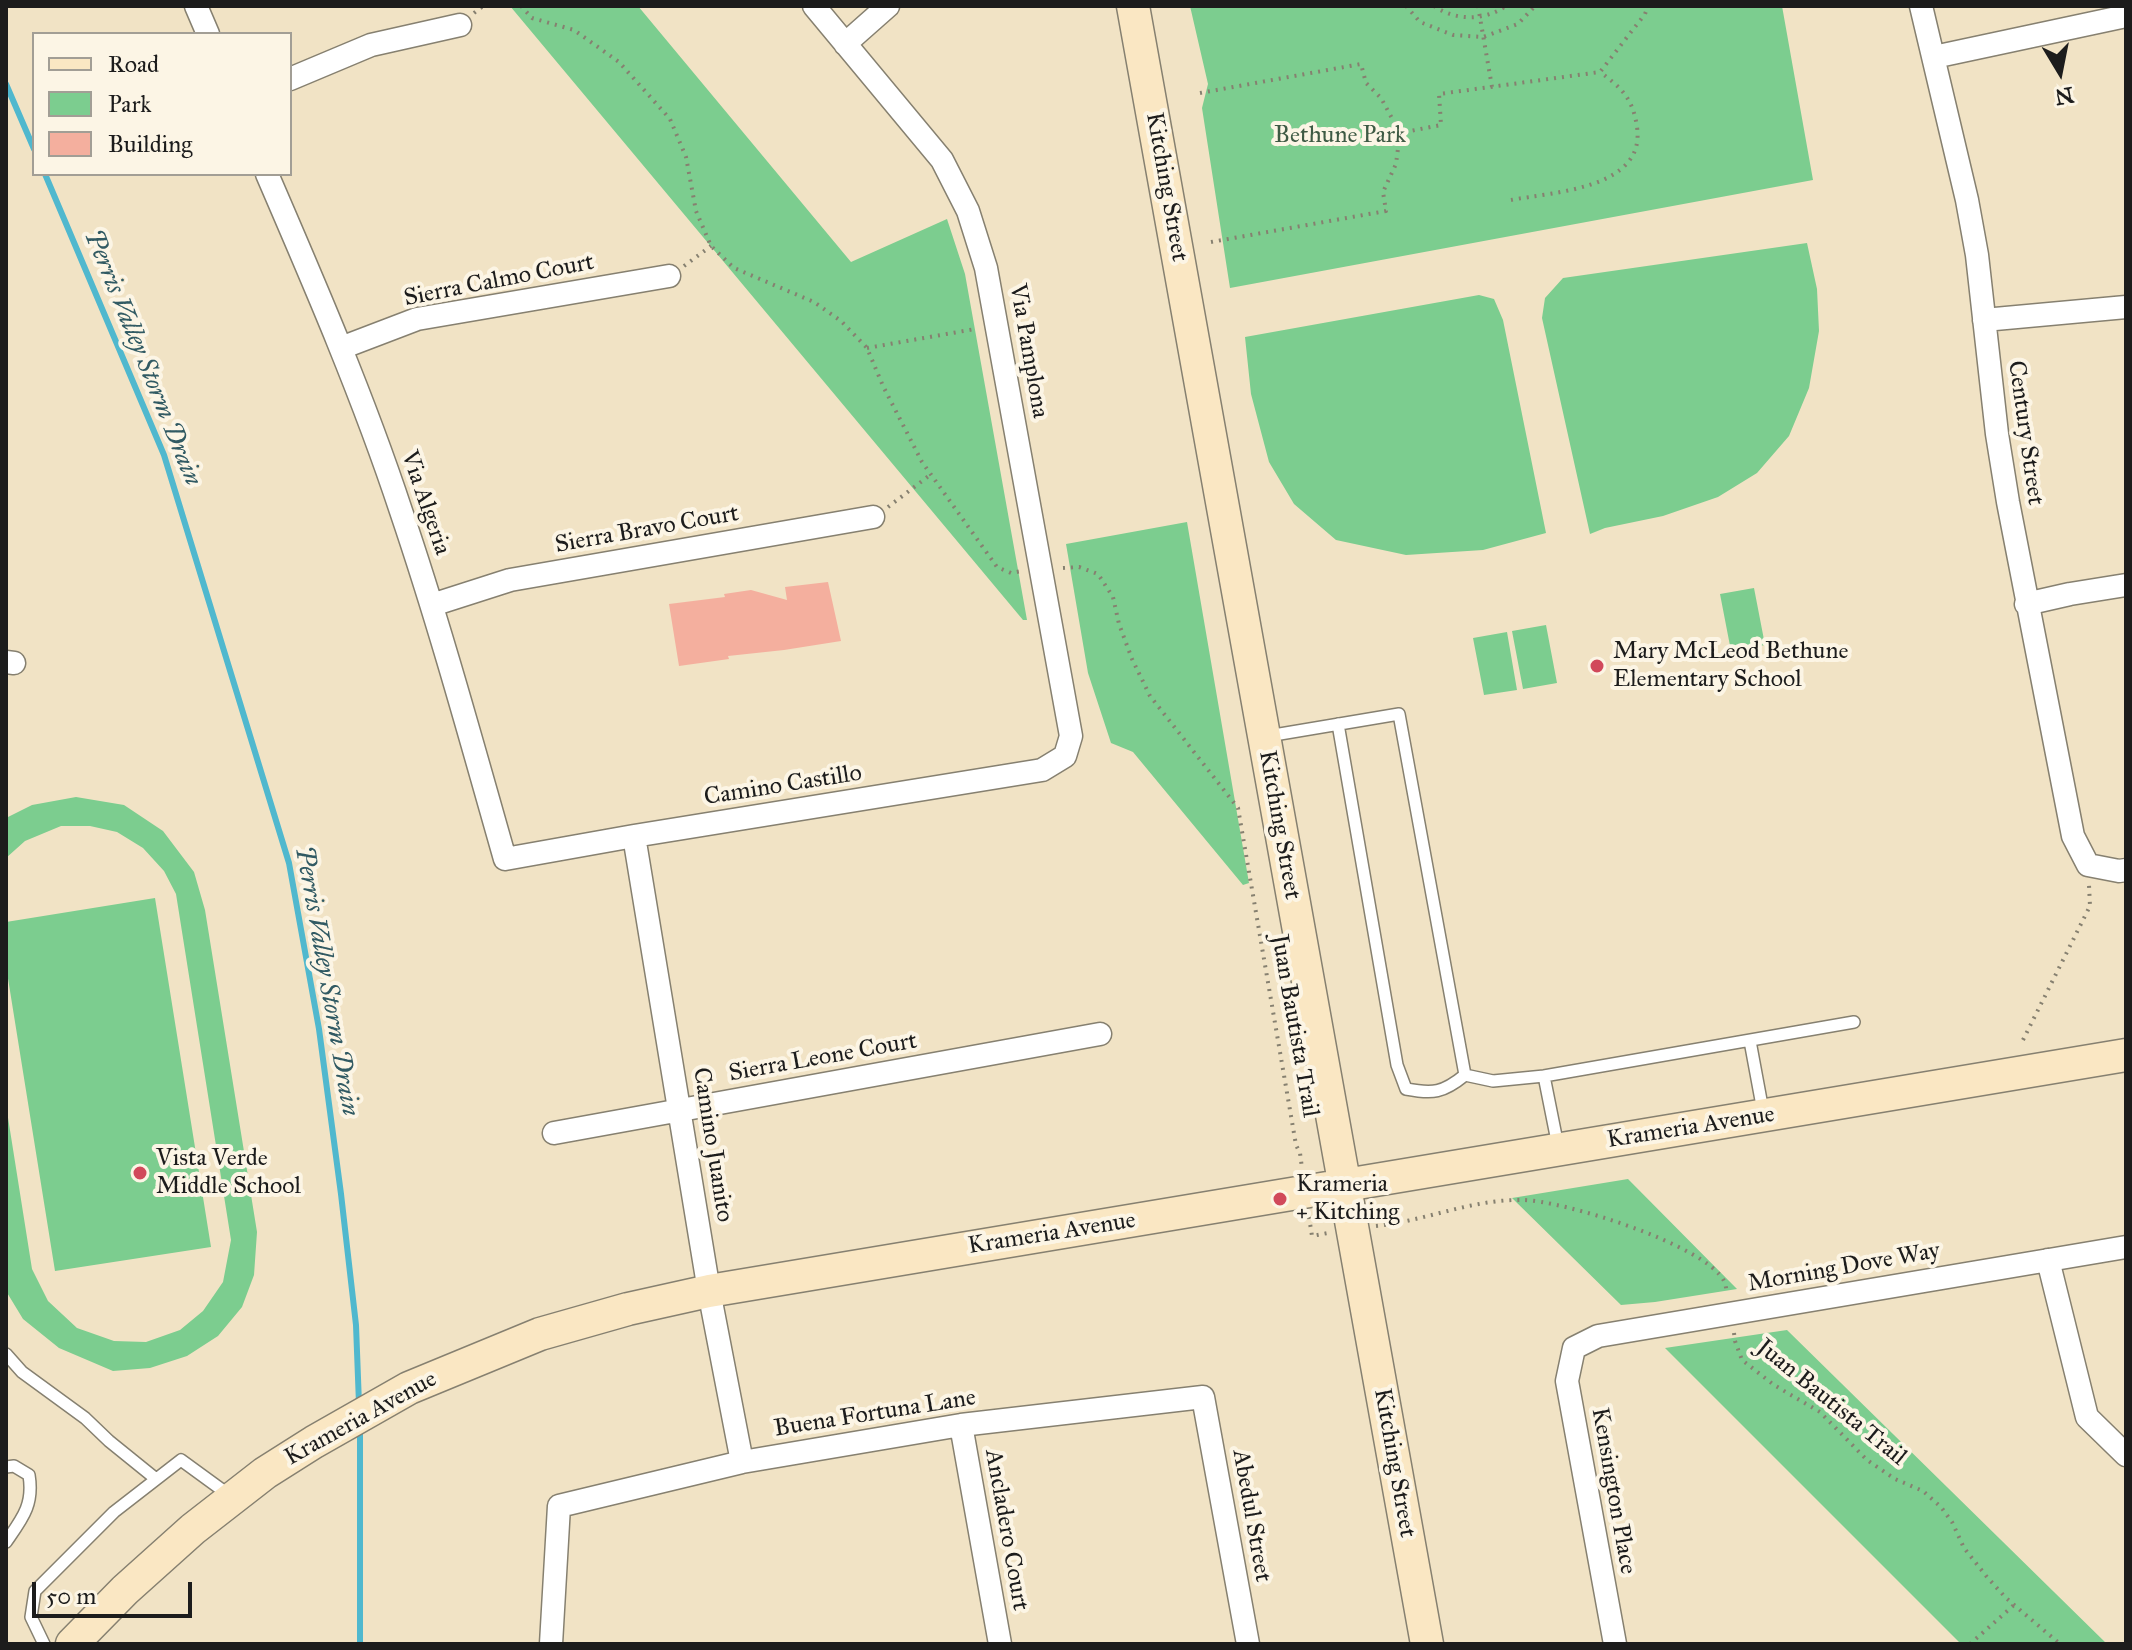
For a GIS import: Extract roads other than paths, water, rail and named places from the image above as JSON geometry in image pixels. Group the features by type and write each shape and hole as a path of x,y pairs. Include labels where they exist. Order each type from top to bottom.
{"street":[{"path":"196,6 207,32"},
{"name":"Via Pamplona","path":"814,6 942,160 968,211 986,268 1071,736 1065,756"},
{"path":"845,44 888,6"},
{"name":"Kitching Street","path":"1133,6 1427,1644"},
{"name":"Century Street","path":"1921,6 1967,200 1977,255 1997,434 2026,604 2073,836 2088,865 2126,870"},
{"path":"1934,57 2126,16"},
{"path":"292,78 371,45 460,25"},
{"name":"Via Algeria","path":"268,176 341,348 401,509 505,859"},
{"name":"Sierra Calmo Court","path":"341,348 417,319 669,276"},
{"path":"1984,320 2126,307"},
{"name":"Sierra Bravo Court","path":"432,605 510,580 873,517"},
{"path":"2026,604 2126,585"},
{"name":"Camino Castillo","path":"505,859 1042,770 1065,756"},
{"name":"Camino Juanito","path":"634,836 709,1291 742,1462"},
{"name":"Sierra Leone Court","path":"554,1133 1100,1034"},
{"name":"Krameria Avenue","path":"72,1644 125,1590 193,1529 265,1473 409,1388 540,1334 628,1309 709,1291 2126,1055"},
{"name":"Morning Dove Way","path":"1574,1348 1598,1336 2126,1247"},
{"path":"2048,1260 2087,1417 2126,1455"},
{"name":"Kensington Place","path":"1574,1348 1567,1381 1615,1644"},
{"name":"Buena Fortuna Lane","path":"551,1644 559,1506 742,1462 961,1425 1203,1397"},
{"name":"Abedul Street","path":"1203,1397 1248,1644"},
{"name":"Ancladero Court","path":"961,1425 1000,1644"}],"lane":[{"path":"1263,737 1399,714 1465,1075"},
{"path":"1338,724 1397,1065 1406,1089 1429,1094 1449,1088 1465,1075"},
{"path":"1465,1075 1493,1081 1544,1076 1854,1022"},
{"path":"1750,1041 1764,1116"},
{"path":"1544,1076 1559,1150"},
{"path":"6,1354 22,1372 85,1418 156,1479"},
{"path":"44,1644 31,1617 35,1591 114,1512 156,1479 181,1460 233,1498"},
{"path":"6,1467 14,1466 29,1475 31,1488 30,1503 6,1542"}],"waterway":[{"name":"Perris Valley Storm Drain","path":"6,84 32,144"},
{"name":"Perris Valley Storm Drain","path":"46,176 164,455 289,863 319,1029 341,1194 356,1325 359,1404"},
{"name":"Perris Valley Storm Drain","path":"360,1428 360,1644"}],"place":[{"name":"Mary McLeod Bethune Elementary School","path":"1597,666"},
{"name":"Vista Verde Middle School","path":"140,1173"},
{"name":"Krameria + Kitching","path":"1280,1199"}],"park label":[{"name":"Bethune Park","path":"1340,136"}]}
